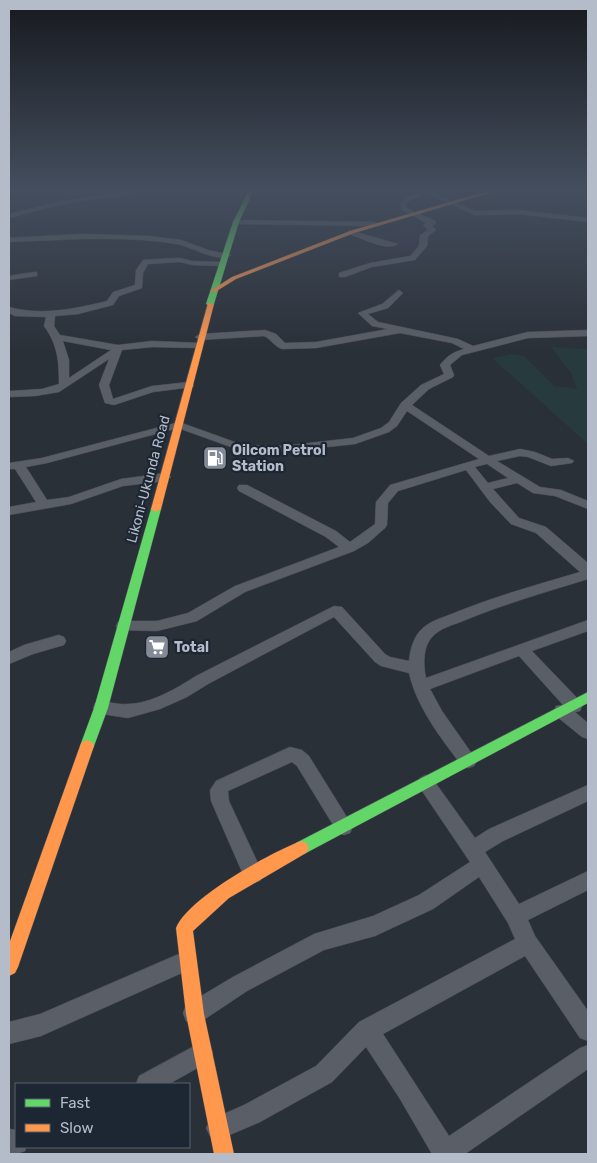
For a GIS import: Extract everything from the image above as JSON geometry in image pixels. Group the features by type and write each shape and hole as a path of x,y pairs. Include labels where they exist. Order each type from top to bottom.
{"main road":[{"name":"Likoni-Ukunda Road","path":"9,967 102,708 165,478 199,341 229,242"},
{"path":"213,291 238,276 325,242"},
{"path":"222,264 220,278 225,280 238,276"},
{"path":"223,1154 194,1013 186,961 184,928 197,912 220,893 253,874 588,697"}],"street":[{"path":"183,242 206,252 222,264"},
{"path":"342,275 370,265 407,259 416,255 423,246 423,242"},
{"path":"9,310 16,313 51,314 78,311 110,303 116,294 139,286 137,278 142,265 146,262 178,260 192,263 222,264"},
{"path":"9,278 34,274"},
{"path":"399,293 385,306 362,313 375,324 387,325 400,330 455,341 473,350"},
{"path":"51,314 49,326 57,337 64,360 64,384"},
{"path":"9,394 59,388 117,350 152,344 199,341 265,333 273,336 282,346 309,346 400,330"},
{"path":"14,465 43,461 179,425 238,448 282,449 341,443 374,435 393,424 405,405 426,387 448,375 445,365 459,353 528,335 588,333"},
{"path":"57,337 117,350"},
{"path":"117,350 104,385 106,396 111,402 152,389 189,385"},
{"path":"405,405 517,479 541,491 557,493 588,505"},
{"path":"123,626 157,626 192,617 240,589 349,548 363,540 381,524 382,502 394,488 488,460 520,453 534,455 551,464 568,461"},
{"path":"14,465 44,506"},
{"path":"468,761 444,727 420,686 416,669 418,646 436,626 480,608 588,573 541,530 515,521 469,467"},
{"path":"9,511 44,506 86,496 121,482 165,478"},
{"path":"486,487 517,479"},
{"path":"243,488 331,534 349,548"},
{"path":"102,708 128,711 181,694 202,680 334,611 345,617 380,658 386,662 416,669"},
{"path":"420,686 588,625"},
{"path":"9,658 29,649 59,641"},
{"path":"521,649 588,732"},
{"path":"253,874 220,801 219,790 222,786 290,754 296,755 303,761 344,827"},
{"path":"426,784 478,858 515,916 528,943 588,1030"},
{"path":"194,1013 240,984 321,940 375,926 426,902 471,871 478,858 496,835 588,792"},
{"path":"515,916 588,880"},
{"path":"218,1128 252,1114 324,1074 367,1030 528,943"},
{"path":"9,1033 41,1025 186,961"},
{"path":"367,1030 408,1091 445,1154 588,1056"},
{"path":"149,1083 202,1053"}],"shaded area":[{"path":"375,242 426,242 402,253"}],"green space":[{"path":"551,347 588,349 588,444 492,358 512,354 524,356 554,386 577,389 571,373"}],"traffic: fast":[{"path":"210,304 230,242"},
{"path":"87,746 101,708 156,509"},
{"path":"301,848 588,697"}],"traffic: slow":[{"path":"213,291 234,278 326,242"},
{"path":"156,509 210,304"},
{"path":"9,967 87,746"},
{"path":"224,1154 195,1014 186,957 184,928 209,903 224,892 301,848"}],"place":[{"name":"Oilcom Petrol Station","path":"215,458"},
{"name":"Total","path":"157,647"}]}
